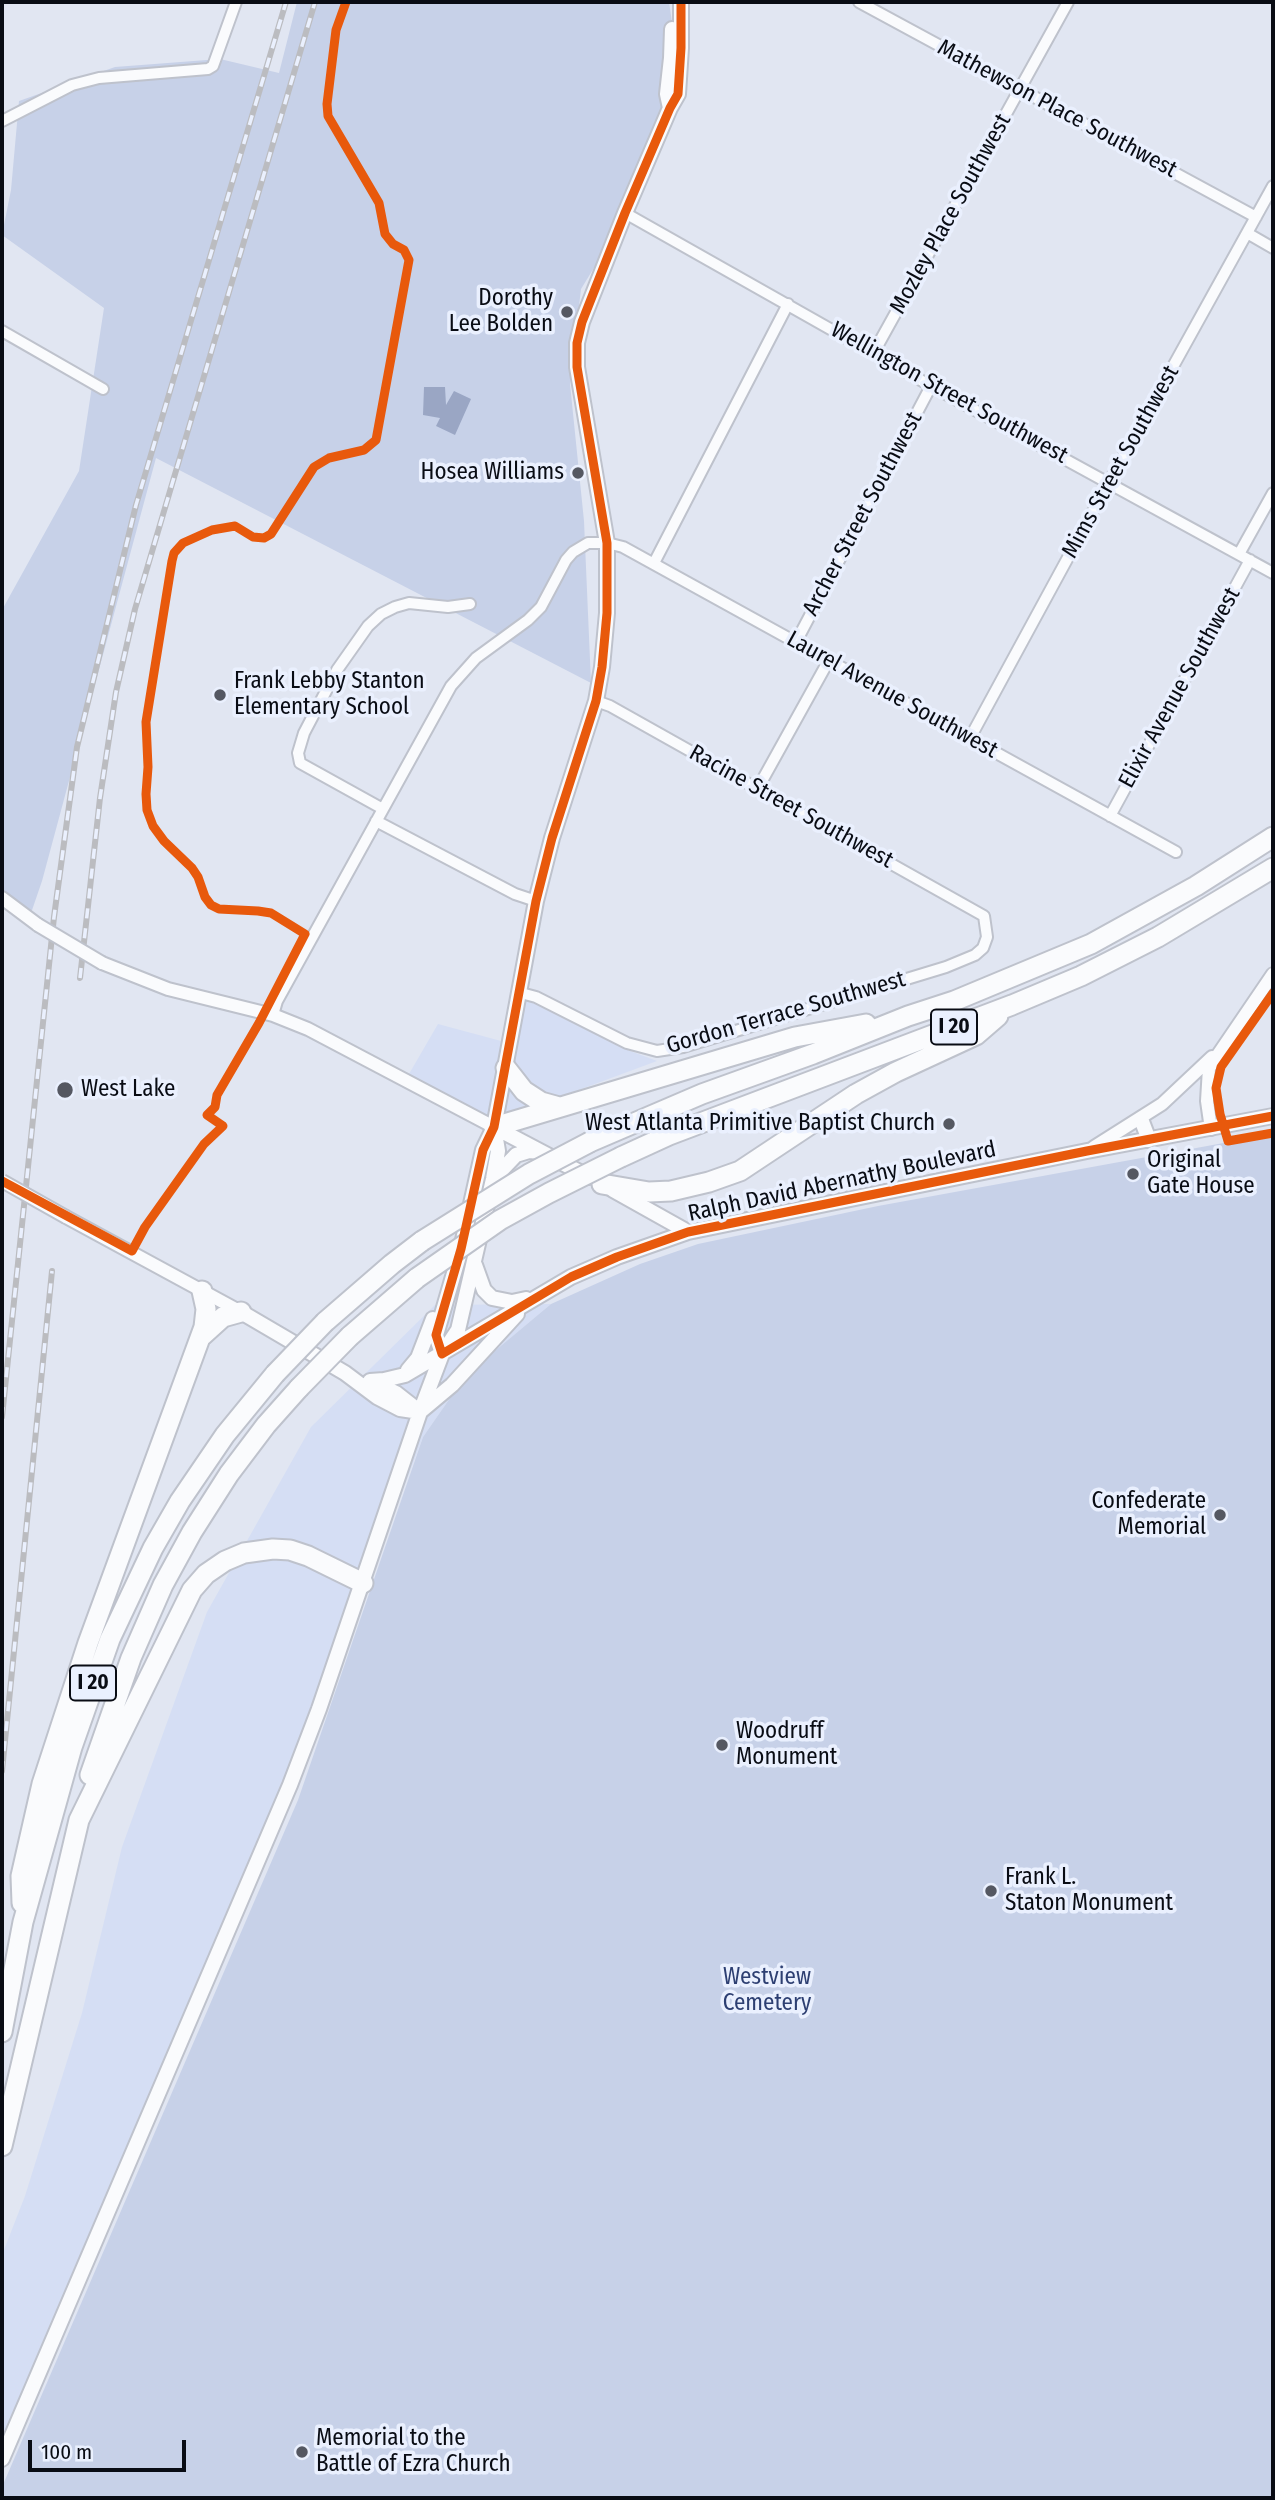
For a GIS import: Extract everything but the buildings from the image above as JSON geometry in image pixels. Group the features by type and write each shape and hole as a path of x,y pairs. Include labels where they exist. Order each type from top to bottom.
{"highway":[{"name":"I 20","path":"2,2032 23,1922 83,1711 127,1600 153,1548 203,1466 275,1374 325,1322 372,1280 422,1241 529,1174 590,1142 702,1094 954,1001 1091,944 1196,886 1273,837"},
{"name":"I 20","path":"2,2146 90,1776 112,1706 163,1586 192,1532 229,1474 266,1425 350,1336 416,1278 500,1220 549,1193 669,1135 1012,1005 1081,976 1157,937 1273,867"},
{"path":"603,1184 649,1192 671,1191 740,1171 856,1094 976,1035 1012,1005"},
{"path":"494,1127 794,1037 908,1016"},
{"path":"506,1069 524,1091 541,1102 559,1107"},
{"path":"23,1922 21,1876 50,1758 88,1643 201,1338 206,1318 202,1291"},
{"path":"201,1338 223,1317 241,1312"},
{"path":"79,1820 179,1614 192,1590 206,1574 225,1561 244,1553 281,1549 308,1556 363,1583"}],"main road":[{"path":"670,108 667,94 672,2"},
{"path":"442,1354 436,1335 483,1150 494,1127 536,901 552,838 596,701 602,667 607,613 607,543 577,367 578,343 582,322 625,214 678,94 681,2"},
{"name":"Ralph David Abernathy Boulevard","path":"370,1381 405,1375 571,1277 617,1257 688,1232 1273,1116"},
{"path":"1141,1119 1149,1140"},
{"path":"494,1127 688,1232"},
{"path":"2,2459 290,1786 363,1583 420,1412 442,1354 458,1330 475,1265 498,1151 494,1127"},
{"path":"405,1375 418,1358 433,1317 476,1148 494,1127"},
{"path":"493,1179 516,1155 529,1151 541,1153"},
{"path":"475,1265 484,1290 492,1298 512,1302 533,1298"},
{"path":"241,1312 345,1373 367,1391 400,1409 420,1412 452,1385 533,1298"},
{"path":"345,1373 396,1393 420,1412"}],"street":[{"path":"2,121 72,85 99,78 208,69 213,66 236,2"},
{"name":"Mathewson Place Southwest","path":"859,2 1256,217"},
{"name":"Mozley Place Southwest","path":"873,352 1069,2"},
{"name":"Mims Street Southwest","path":"970,738 1273,186"},
{"name":"Wellington Street Southwest","path":"625,214 931,386 1273,573"},
{"path":"1247,233 1273,248"},
{"path":"654,563 788,304"},
{"path":"2,331 103,389"},
{"name":"Archer Street Southwest","path":"796,642 931,386"},
{"path":"1239,554 1273,493"},
{"path":"273,1015 277,1001 451,686 476,658 528,620 541,607 573,552 589,543 607,543"},
{"name":"Laurel Avenue Southwest","path":"607,543 623,547 654,563 1176,852"},
{"name":"Elixir Avenue Southwest","path":"1110,816 1250,560"},
{"path":"383,809 300,762 298,753 304,733 337,670 368,626 381,614 409,604 448,607 470,604"},
{"path":"758,788 829,660"},
{"name":"Racine Street Southwest","path":"596,701 610,706 758,788 984,916"},
{"path":"376,821 515,894 536,901"},
{"path":"2,898 38,925 102,962 168,989 273,1015 308,1029 494,1127"},
{"name":"Gordon Terrace Southwest","path":"521,993 536,997 627,1043 657,1051 683,1047 965,960 982,948 987,937 984,916"},
{"path":"1211,1129 1207,1082 1209,1068 1273,974"},
{"path":"1087,1151 1162,1104 1220,1049"},
{"path":"2,1181 241,1312"}],"shaded area":[{"path":"424,387 445,387 446,405 454,391 471,399 455,435 436,426 440,418 423,415"},
{"path":"510,995 533,1001 625,1049 657,1061 522,1111 489,1117 409,1074 438,1024 501,1041"},
{"path":"551,1304 466,1375 423,1437 332,1678 2,2453 2,2255 25,2196 82,2013 122,1847 207,1612 311,1427 435,1305"}],"green space":[{"path":"297,2 669,2 682,90 648,141 608,245 581,289 570,384 584,521 591,683 156,458 42,881 30,916 2,895 2,610 79,471 104,308 2,235 11,190 19,101 115,67 220,59 279,73"},
{"name":"Westview Cemetery","path":"1273,1134 1273,2498 2,2498 2,2487 298,1800 423,1437 466,1375 551,1304 640,1264 698,1244 878,1206"}],"railway":[{"path":"2,1417 54,917 77,747 136,505 286,2"},
{"path":"80,978 100,798 116,692 135,609 315,2"},
{"path":"2,1771 52,1271"}],"cycle path":[{"path":"2,1181 132,1251 145,1227 204,1144 223,1126 207,1115 215,1107 217,1095 259,1023 305,934 271,913 219,909 211,905 192,868 164,841 153,826 147,810 146,722 174,553 183,543 212,530 235,526 253,537 264,538 271,534 314,467 329,458 364,450 376,440 409,260 404,250 393,244 385,234 379,203 328,116 327,104 336,30 346,2"},
{"path":"681,2 678,94 625,213 582,322 577,343 577,367 607,543 607,613 602,667 596,701 552,838 536,901 494,1127 483,1150 461,1249 436,1335 442,1354 571,1277 617,1257 688,1232 1273,1116"},
{"path":"1273,993 1221,1067 1216,1088 1228,1141 1273,1133"}],"place":[{"name":"Dorothy Lee Bolden","path":"567,312"},
{"name":"Hosea Williams","path":"578,473"},
{"name":"Frank Lebby Stanton Elementary School","path":"220,695"},
{"name":"West Lake","path":"65,1090"},
{"name":"West Atlanta Primitive Baptist Church","path":"949,1124"},
{"name":"Original Gate House","path":"1133,1174"},
{"name":"Confederate Memorial","path":"1220,1515"},
{"name":"Woodruff Monument","path":"722,1745"},
{"name":"Frank L. Staton Monument","path":"991,1891"},
{"name":"Memorial to the Battle of Ezra Church","path":"302,2452"}]}
